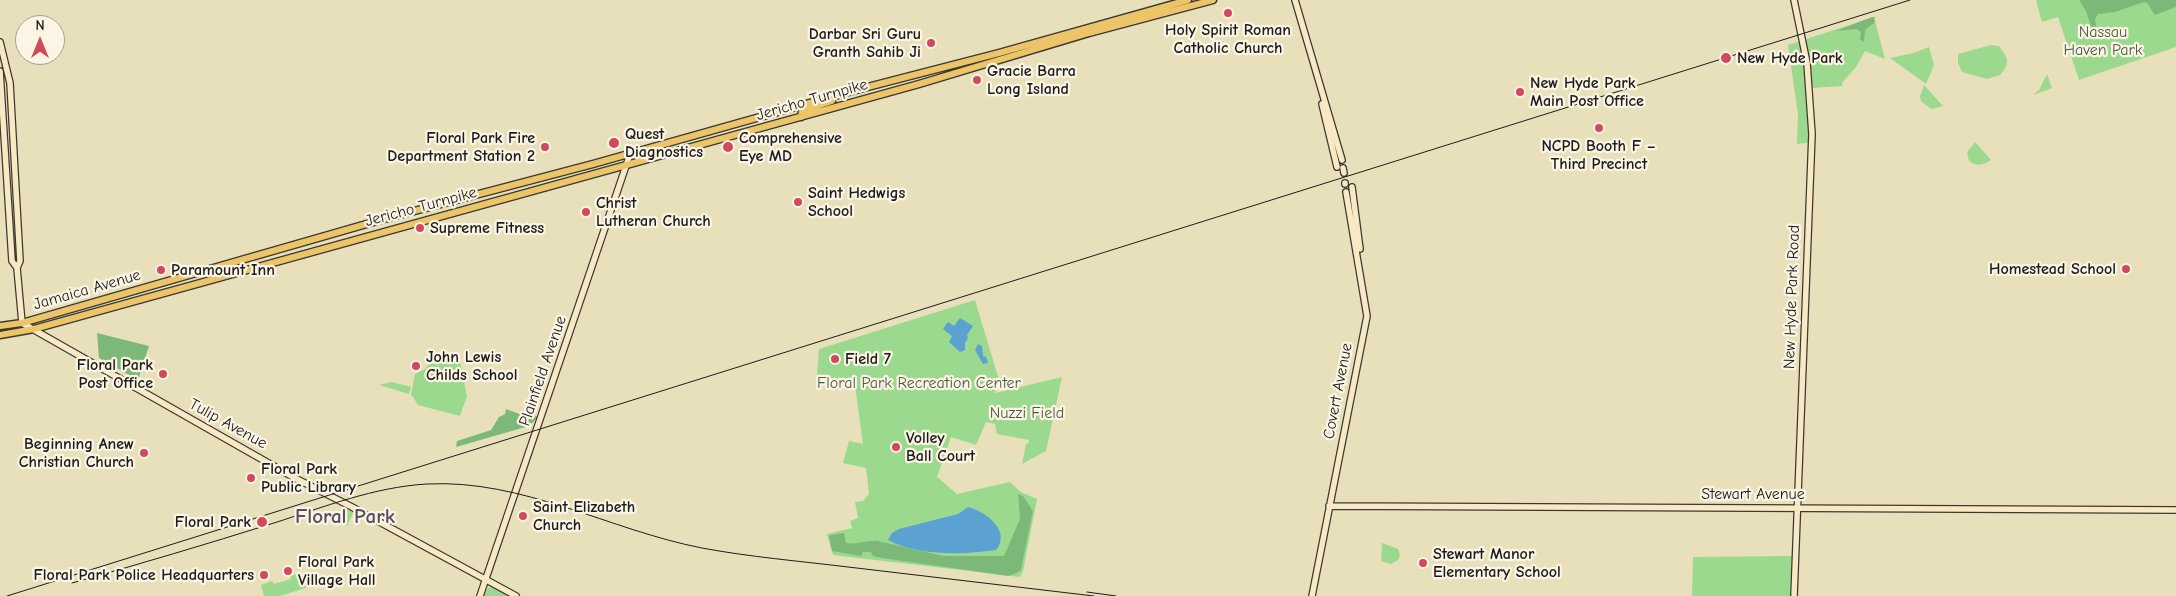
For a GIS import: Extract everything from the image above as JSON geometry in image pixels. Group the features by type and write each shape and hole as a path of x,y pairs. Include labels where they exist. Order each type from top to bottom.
{"main road":[{"name":"Jericho Turnpike","path":"180,278 384,219 630,154 849,92 1187,2 1213,0"},
{"path":"1294,0 1341,170"},
{"name":"New Hyde Park Road","path":"1794,0 1807,63 1812,134 1794,596"},
{"name":"Jericho Turnpike","path":"186,287 801,116 1187,2"},
{"path":"0,42 10,83 20,261 17,268 22,322"},
{"path":"0,71 12,261 17,268"},
{"path":"801,116 802,111 834,100 849,92"},
{"path":"1321,95 1342,160"},
{"name":"Plainfield Avenue","path":"480,596 630,154"},
{"path":"1347,185 1358,232 1360,264"},
{"name":"Covert Avenue","path":"1312,596 1367,318 1360,264 1346,192"},
{"name":"Jamaica Avenue","path":"0,326 22,322 180,278"},
{"name":"Jamaica Avenue","path":"34,329 186,287"},
{"name":"Tulip Avenue","path":"22,322 272,465 516,596"},
{"path":"0,335 34,329"},
{"name":"Stewart Avenue","path":"1329,506 2176,510"}],"green space":[{"path":"2079,0 2176,0 2176,7 2155,15 2147,3 2144,2 2115,12 2098,14 2095,19 2096,26 2093,32 2086,11"},
{"name":"Nassau Haven Park","path":"2176,0 2176,47 2079,80 2058,17 2042,22 2036,1"},
{"path":"1874,17 1885,59 1865,51 1856,67 1842,83 1843,86 1811,88 1813,142 1797,144 1798,114 1788,45"},
{"path":"1876,17 1874,18 1875,22 1865,30 1864,42 1860,39 1861,32 1857,29 1836,31"},
{"path":"1991,45 1999,46 2007,60 2006,67 2000,75 1987,79 1962,72 1958,63 1958,54"},
{"path":"1929,47 1934,65 1926,84 1890,58 1914,53"},
{"path":"2047,74 2052,88 2033,95 2039,90"},
{"path":"1924,85 1943,106 1931,109 1921,101 1920,96"},
{"path":"1975,142 1991,160 1980,165 1969,161 1967,152"},
{"path":"975,300 999,380 995,393 1062,377 1046,451 1022,464 1026,444 1028,444 1029,440 997,434 995,424 986,422 976,445 951,437 937,477 957,494 1010,482 1021,492 1037,499 1023,571 1020,577 833,555 827,534 852,528 850,521 858,518 855,502 863,501 869,494 866,468 843,463 849,441 863,444 855,385 817,374 819,349"},
{"path":"97,333 149,346 138,380 99,358"},
{"path":"459,357 467,396 460,416 418,405 411,394 415,374 425,369 428,365"},
{"path":"392,382 411,387 409,394 379,385"},
{"path":"506,409 528,417 539,416 529,426 456,447 457,441 491,430 499,417 505,414"},
{"path":"1018,494 1023,496 1033,511 1021,569 1019,572 1008,576 882,558 873,556 871,552 863,552 861,556 832,551 829,536 844,533 846,543 878,541 944,556 1004,556 1020,519"},
{"path":"349,509 354,511 347,526 328,517"},
{"path":"1382,543 1398,549 1400,555 1398,560 1391,564 1381,561"},
{"path":"1792,556 1790,596 1692,596 1693,557"},
{"path":"301,573 306,588 280,596 264,596 261,585 272,581 274,584 291,579 290,576"},
{"path":"493,587 509,596 484,596 488,588"}],"water":[{"path":"960,318 973,326 967,335 965,350 960,352 949,342 952,336 943,329 948,322 954,326"},
{"path":"978,344 982,346 983,356 986,357 988,363 983,364 975,350"},
{"path":"968,507 989,517 999,529 1000,543 996,550 970,553 927,552 888,540 892,533 899,529 958,514"}],"railway":[{"path":"7,596 1910,0"},
{"path":"72,583 224,539 368,493 427,484 463,485 497,489 532,497 633,530 702,548 775,559 1094,596"},
{"path":"1087,592 1116,596"}],"place":[{"name":"Holy Spirit Roman Catholic Church","path":"1228,13"},
{"name":"Darbar Sri Guru Granth Sahib Ji","path":"931,43"},
{"name":"New Hyde Park","path":"1726,58"},
{"name":"Gracie Barra Long Island","path":"977,80"},
{"name":"New Hyde Park Main Post Office","path":"1520,92"},
{"name":"NCPD Booth F – Third Precinct","path":"1599,128"},
{"name":"Quest Diagnostics","path":"614,143"},
{"name":"Floral Park Fire Department Station 2","path":"545,147"},
{"name":"Comprehensive Eye MD","path":"728,147"},
{"name":"Saint Hedwigs School","path":"798,202"},
{"name":"Christ Lutheran Church","path":"586,212"},
{"name":"Supreme Fitness","path":"420,228"},
{"name":"Homestead School","path":"2126,269"},
{"name":"Paramount Inn","path":"161,270"},
{"name":"Field 7","path":"835,359"},
{"name":"John Lewis Childs School","path":"416,366"},
{"name":"Floral Park Post Office","path":"163,374"},
{"name":"Volley Ball Court","path":"896,447"},
{"name":"Beginning Anew Christian Church","path":"144,453"},
{"name":"Floral Park Public Library","path":"251,478"},
{"name":"Saint Elizabeth Church","path":"523,516"},
{"name":"Floral Park","path":"262,522"},
{"name":"Stewart Manor Elementary School","path":"1423,563"},
{"name":"Floral Park Village Hall","path":"288,571"},
{"name":"Floral Park Police Headquarters","path":"264,575"}],"district":[{"name":"Floral Park","path":"345,517"}],"park label":[{"name":"Floral Park Recreation Center","path":"919,383"},
{"name":"Nuzzi Field","path":"1027,413"}]}
